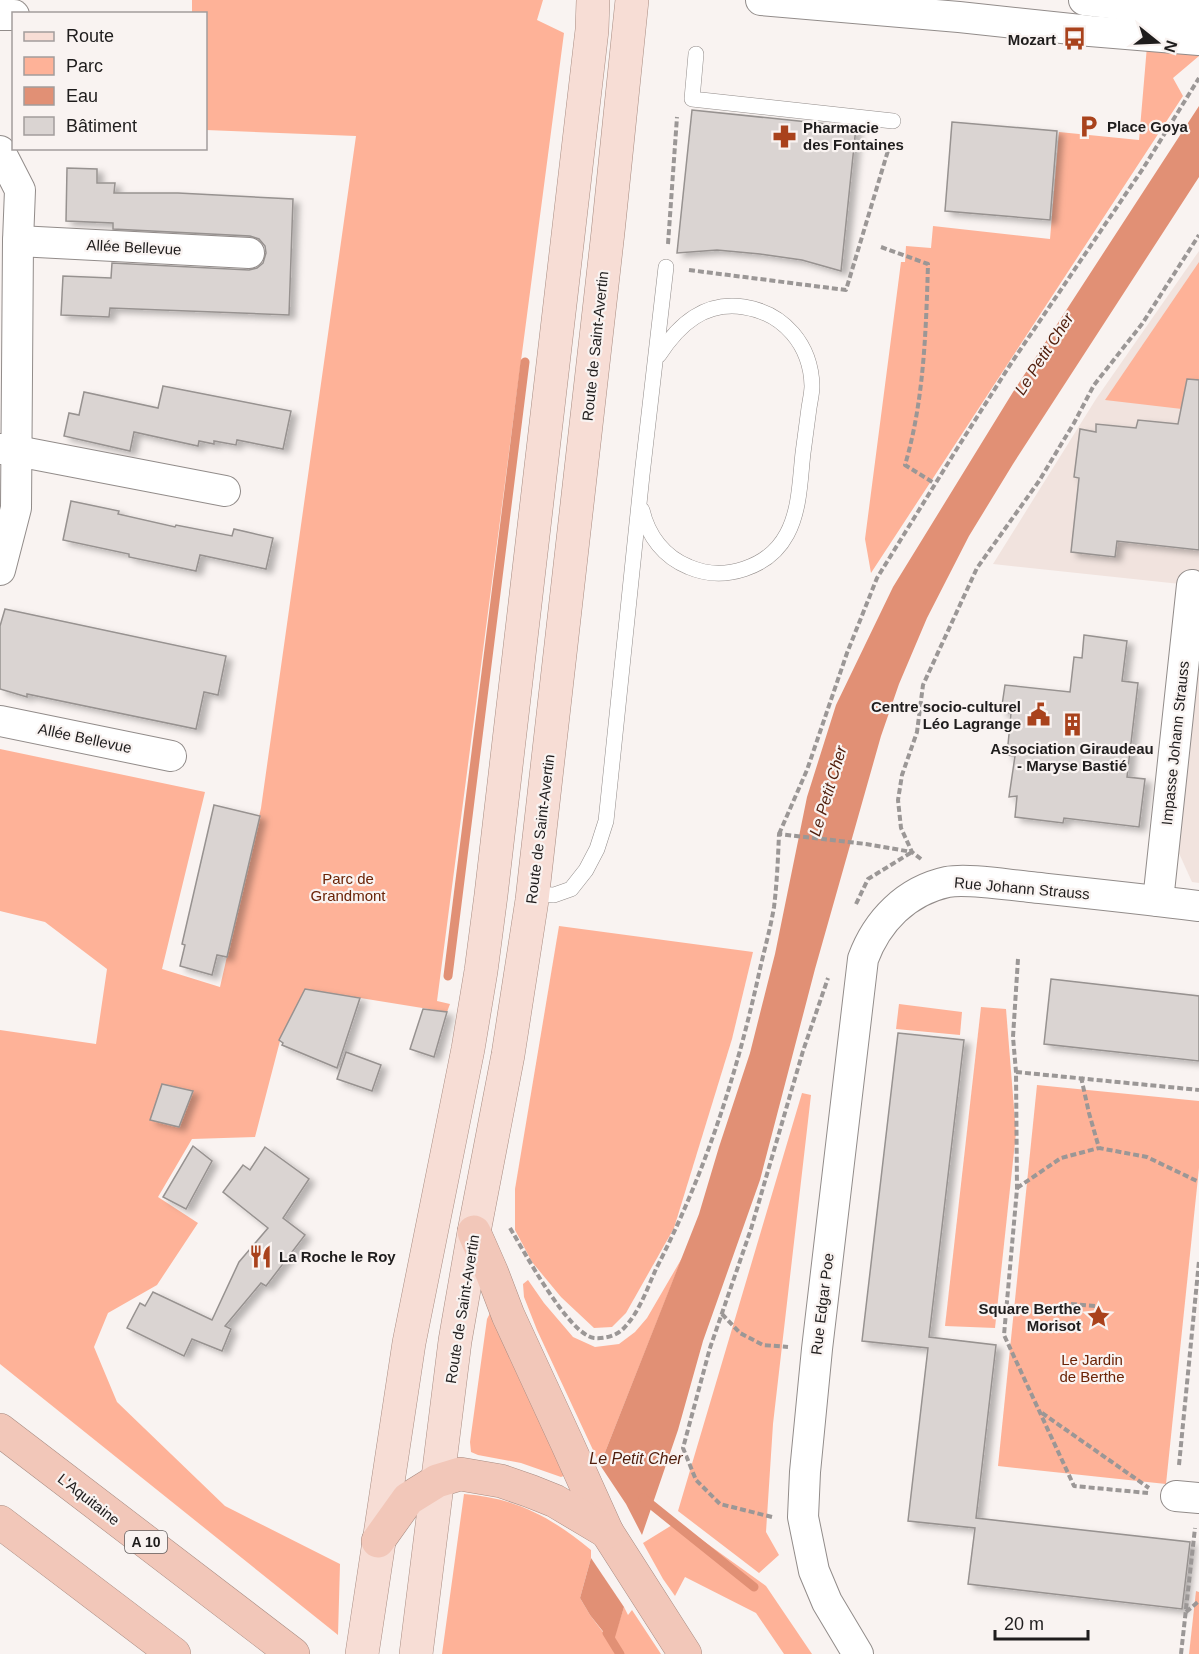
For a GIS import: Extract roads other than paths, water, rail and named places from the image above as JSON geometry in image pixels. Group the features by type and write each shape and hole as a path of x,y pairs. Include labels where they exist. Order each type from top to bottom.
{"highway":[{"path":"474,1232 508,1315 606,1532 685,1654"},
{"name":"L'Aquitaine","path":"0,1430 293,1654"},
{"path":"378,1541 408,1498 437,1481 460,1474 501,1481 555,1501 606,1532"},
{"path":"0,1522 174,1654"}],"main road":[{"path":"363,1649 408,1343 468,1049 481,972 575,181 592,30 593,0"},
{"name":"Route de Saint-Avertin","path":"416,1654 455,1341 508,1055 533,894 607,243 632,0"}],"street":[{"path":"761,0 867,5 1090,31 1199,40"},
{"path":"1090,31 1092,0 1199,13"},
{"path":"0,151 20,190 9,450 16,507 0,570"},
{"name":"Allée Bellevue","path":"18,241 249,253"},
{"path":"9,450 225,491"},
{"name":"Impasse Johann Strauss","path":"1158,901 1192,585"},
{"name":"Allée Bellevue","path":"0,721 171,756"},
{"name":"Rue Johann Strauss","path":"869,944 890,913 913,896 930,887 950,881 1199,906"},
{"name":"Rue Edgar Poe","path":"858,1654 827,1602 814,1571 804,1526 805,1472 817,1349 863,959 869,944"}],"lane":[{"path":"696,54 692,99 894,121"},
{"path":"533,894 554,895 571,889 586,870 597,849 606,821 666,267"},
{"path":"642,475 640,501 646,525 659,547 678,563 701,572 726,574 750,567 771,554 787,534 796,511 812,386 809,362 798,339 781,321 758,309 734,305 710,309 687,321 670,338 656,360"}],"water":[{"name":"Le Petit Cher","path":"1199,106 1199,177 969,536 927,618 899,684 881,736 815,969 760,1180 703,1341 678,1430 642,1535 626,1504 600,1465 699,1214 750,1053 775,954 807,797 836,705 893,587 1013,392"},
{"path":"591,1558 624,1607 613,1644 580,1598"}],"waterway":[{"path":"448,976 525,362"},
{"path":"643,1498 754,1587"},
{"path":"607,1633 620,1654"}],"place":[{"name":"Mozart","path":"1074,39"},
{"name":"Place Goya","path":"1089,126"},
{"name":"Pharmacie des Fontaines","path":"785,136"},
{"name":"Centre socio-culturel Léo Lagrange","path":"1039,715"},
{"name":"Association Giraudeau - Maryse Bastié","path":"1072,724"},
{"name":"La Roche le Roy","path":"261,1256"},
{"name":"Square Berthe Morisot","path":"1099,1317"}],"park label":[{"name":"Parc de Grandmont","path":"348,886"},
{"name":"Le Jardin de Berthe","path":"1092,1368"}]}
